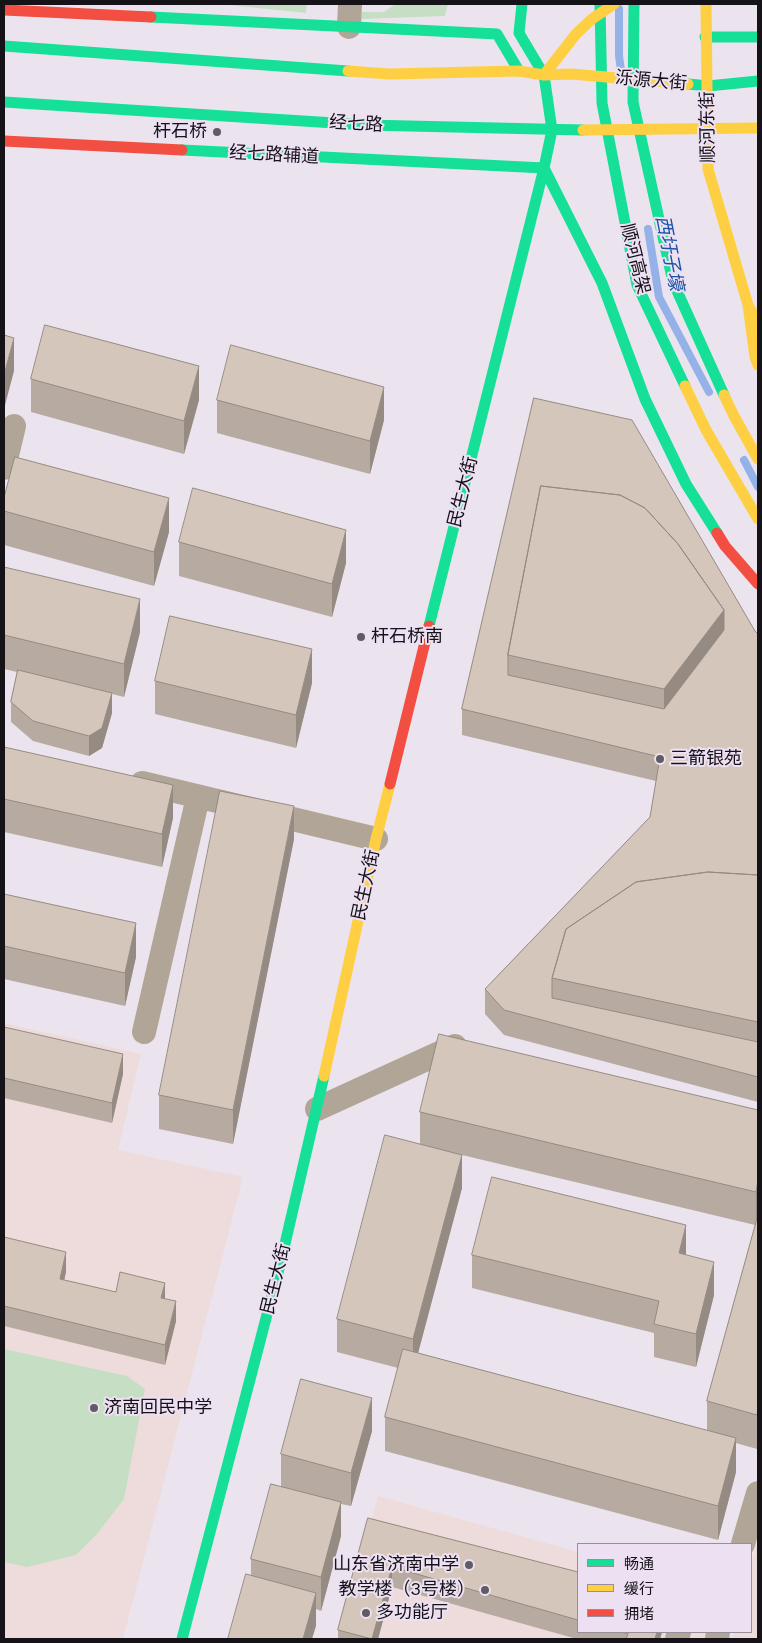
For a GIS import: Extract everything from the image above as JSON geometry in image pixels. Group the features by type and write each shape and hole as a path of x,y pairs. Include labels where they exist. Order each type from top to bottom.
{"main road":[{"path":"522,4 519,33 544,75 552,130"},
{"path":"589,4 607,5"},
{"name":"顺河高架","path":"634,4 633,102 673,282 734,416 758,459"},
{"name":"顺河东街","path":"706,4 708,169 748,305"},
{"path":"544,75 576,34 607,5"},
{"name":"顺河高架","path":"607,5 602,102 637,285 706,430 758,519"},
{"path":"4,10 497,34 519,71"},
{"path":"705,37 758,36"},
{"path":"4,46 389,74 519,71 544,75"},
{"name":"泺源大街","path":"544,75 571,74 708,86 758,81"},
{"name":"经七路","path":"4,102 366,125 552,130 709,129"},
{"path":"709,129 758,128"},
{"name":"民生大街","path":"182,1639 281,1261 317,1109 376,839 552,130"},
{"name":"经七路辅道","path":"4,141 544,168"},
{"path":"544,168 602,283 646,399 686,484 724,546 758,584"},
{"path":"753,286 748,305 755,357 758,365"},
{"path":"748,305 758,322"}],"street":[{"path":"349,27 350,4"},
{"path":"4,468 14,426"},
{"path":"120,778 376,839"},
{"path":"144,1032 198,797"},
{"path":"317,1109 456,1046"},
{"path":"743,1543 758,1493"}],"shaded area":[{"name":"济南回民中学","path":"4,1023 141,1054 118,1150 243,1177 123,1639 4,1639"},
{"name":"山东省济南中学","path":"378,1496 577,1552 577,1633 718,1633 717,1639 340,1639"},
{"path":"758,1536 758,1639 732,1639 734,1633 752,1633 752,1561"}],"green space":[{"path":"229,4 307,4 306,13"},
{"path":"395,4 448,4 445,16 361,19 362,12 384,12"},
{"path":"4,1349 127,1376 145,1389 124,1499 97,1534 76,1555 27,1567 4,1562"}],"building":[{"path":"45,325 199,366 184,421 31,379"},
{"path":"4,335 14,338 4,375"},
{"path":"231,345 384,387 370,441 217,400"},
{"path":"534,398 632,420 758,634 758,875 708,872 636,882 566,929 552,978 552,998 758,1042 758,1077 504,1010 485,989 650,817 660,757 462,709","holes":["541,486 620,495 645,508 678,544 724,610 724,630 664,709 508,675 508,655"]},
{"path":"15,457 169,498 154,552 4,511 4,498"},
{"path":"541,486 620,495 645,508 678,544 724,610 664,689 508,655"},
{"path":"193,488 346,530 332,584 179,542"},
{"path":"4,567 140,599 124,664 4,635"},
{"path":"170,616 312,649 296,715 155,681"},
{"path":"18,670 112,693 102,728 89,736 33,721 11,702"},
{"path":"4,747 173,785 162,834 4,799"},
{"path":"220,791 294,806 233,1110 159,1095"},
{"path":"708,872 758,875 758,1022 552,978 566,929 636,882"},
{"path":"4,894 136,923 125,973 4,946"},
{"path":"4,1027 123,1054 112,1103 4,1078"},
{"path":"439,1034 758,1110 758,1180 756,1192 420,1112"},
{"path":"385,1135 462,1155 413,1339 337,1319"},
{"path":"492,1177 686,1225 679,1253 714,1262 696,1334 654,1324 659,1301 472,1255"},
{"path":"758,1215 758,1411 757,1415 707,1401"},
{"path":"4,1237 66,1252 60,1279 116,1292 120,1272 165,1283 161,1298 176,1301 165,1345 4,1306"},
{"path":"403,1349 736,1438 718,1506 385,1417"},
{"path":"301,1379 372,1398 351,1473 281,1454"},
{"path":"271,1484 341,1502 321,1577 251,1559"},
{"path":"368,1518 577,1572 577,1620 392,1567 372,1639 338,1630"},
{"path":"246,1574 316,1593 303,1639 228,1639"},
{"path":"624,1633 657,1633 655,1639 626,1639 628,1634"}],"waterway":[{"name":"西圩子壕","path":"619,9 619,56 621,70"},
{"name":"西圩子壕","path":"648,229 659,297 709,392"},
{"name":"西圩子壕","path":"744,460 758,487"}],"traffic: fast":[{"path":"522,4 519,33 544,75 552,130"},
{"path":"600,4 602,103 637,285 685,386"},
{"path":"634,4 633,102 673,282 724,395"},
{"path":"151,17 497,34 519,71"},
{"path":"705,37 758,37"},
{"path":"4,46 348,71"},
{"path":"688,84 708,86 758,81"},
{"path":"4,102 366,125 583,130"},
{"path":"429,626 552,130"},
{"path":"182,150 544,168"},
{"path":"544,168 602,283 645,399 686,484 717,533"},
{"path":"182,1639 281,1261 324,1076"}],"traffic: slow":[{"path":"544,75 576,34 592,19 614,4"},
{"path":"706,4 708,169 748,305 758,322"},
{"path":"348,71 389,74 519,71 544,75 571,74 688,84"},
{"path":"583,130 758,128"},
{"path":"748,305 755,357 758,365"},
{"path":"685,386 706,430 758,519"},
{"path":"724,395 758,459"},
{"path":"324,1076 376,839 390,784"}],"traffic: jam":[{"path":"4,10 151,17"},
{"path":"4,141 182,150"},
{"path":"717,533 725,546 758,584"},
{"path":"390,784 429,626"}],"place":[{"name":"杆石桥","path":"217,132"},
{"name":"杆石桥南","path":"361,637"},
{"name":"三箭银苑","path":"660,759"},
{"name":"济南回民中学","path":"94,1408"},
{"name":"山东省济南中学","path":"469,1565"},
{"name":"教学楼（3号楼）","path":"485,1590"},
{"name":"多功能厅","path":"366,1613"}]}
